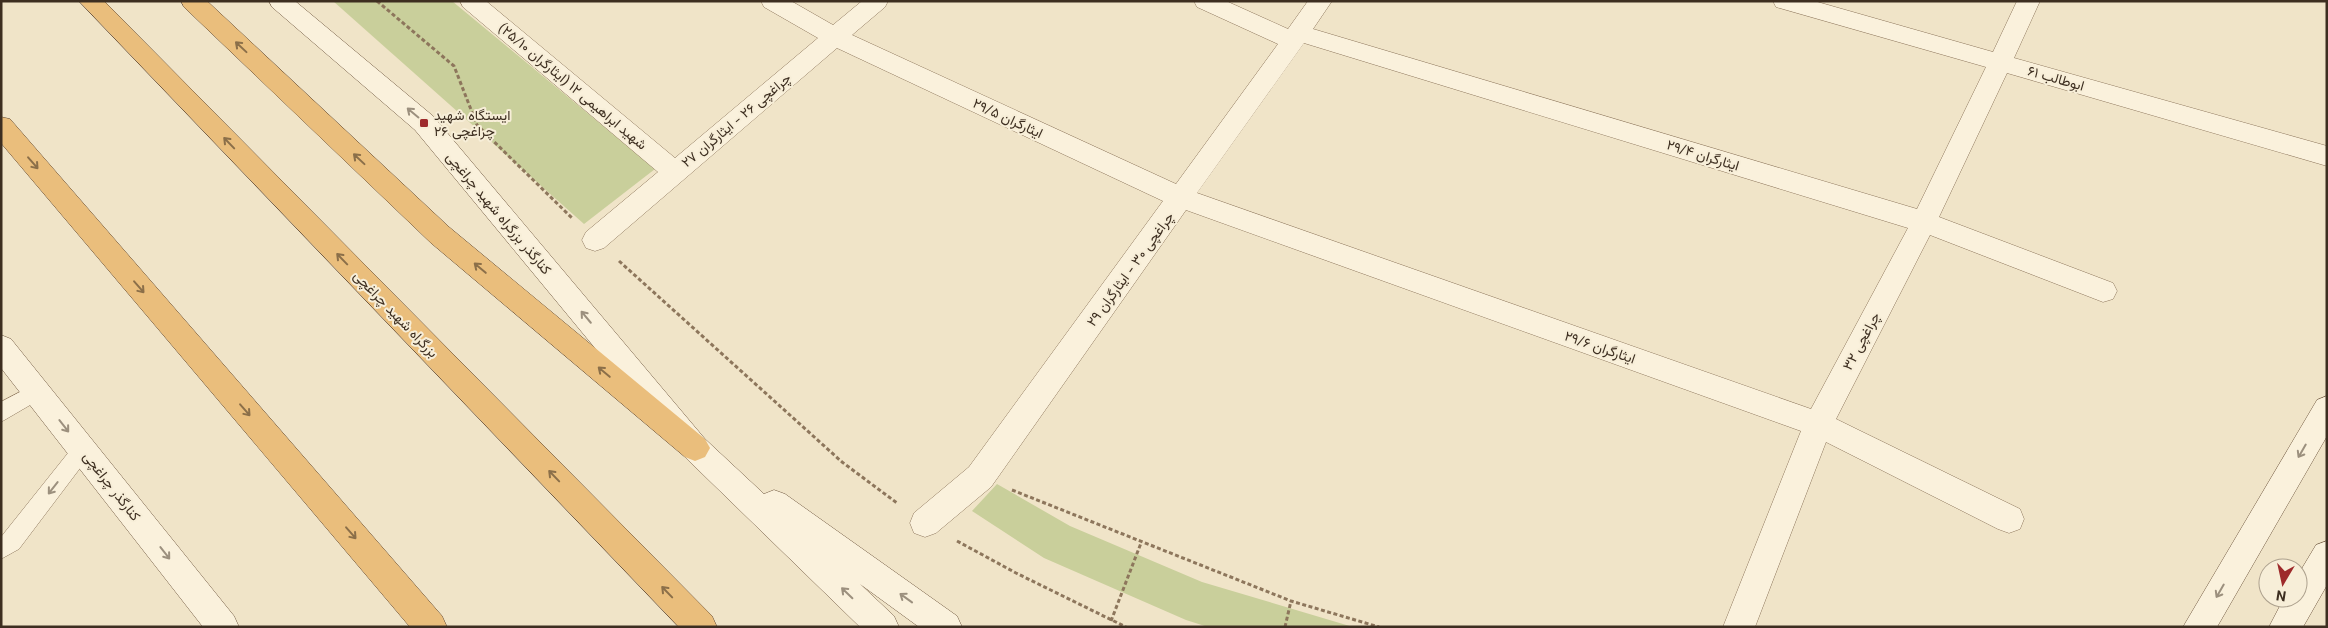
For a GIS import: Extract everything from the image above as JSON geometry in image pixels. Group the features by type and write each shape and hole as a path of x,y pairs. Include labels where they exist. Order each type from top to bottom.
{"highway":[{"name":"بزرگراه شهید چراغچی","path":"90,1 702,627"},
{"path":"192,1 440,235 695,448"},
{"path":"1,126 431,627"}],"street":[{"name":"کنارگذر بزرگراه شهید چراغچی","path":"280,1 424,123 695,448"},
{"name":"شهید ابراهیمی ۱۲ (ایثارگران ۲۵/۱۰)","path":"471,1 675,172"},
{"name":"ایثارگران ۲۹/۵","path":"772,1 834,37 1181,198"},
{"name":"چراغچی ۲۶ - ایثارگران ۲۷","path":"595,240 877,1"},
{"name":"ایثارگران ۲۹/۴","path":"1205,1 1295,37 1924,222 2103,291"},
{"name":"چراغچی ۳۰ - ایثارگران ۲۹","path":"925,523 980,477 1321,1"},
{"name":"ابوطالب ۶۱","path":"1784,1 2327,156"},
{"name":"چراغچی ۳۲","path":"1739,627 1818,424 1924,222 2028,1"},
{"name":"ایثارگران ۲۹/۶","path":"1181,198 1818,424 2009,519"},
{"name":"کنارگذر چراغچی","path":"1,347 83,449 213,625"},
{"path":"2199,627 2327,409"},
{"path":"695,448 882,627"},
{"path":"695,448 946,627"},
{"path":"2286,627 2327,555"}],"lane":[{"path":"1,412 37,391"},
{"path":"1,549 12,542 83,449"}],"path":[{"path":"377,1 454,66 477,125 595,240 842,462 925,523 1111,621 1126,627"},
{"path":"980,477 1141,544 1291,601 1379,627"},
{"path":"1111,621 1141,544"},
{"path":"1285,627 1291,601"}],"green space":[{"path":"333,1 452,1 655,169 584,224"},
{"path":"997,484 1070,526 1202,582 1353,627 1208,627 1186,620 1044,558 972,511"}],"place":[{"name":"ایستگاه شهید چراغچی ۲۶","path":"424,123"}]}
